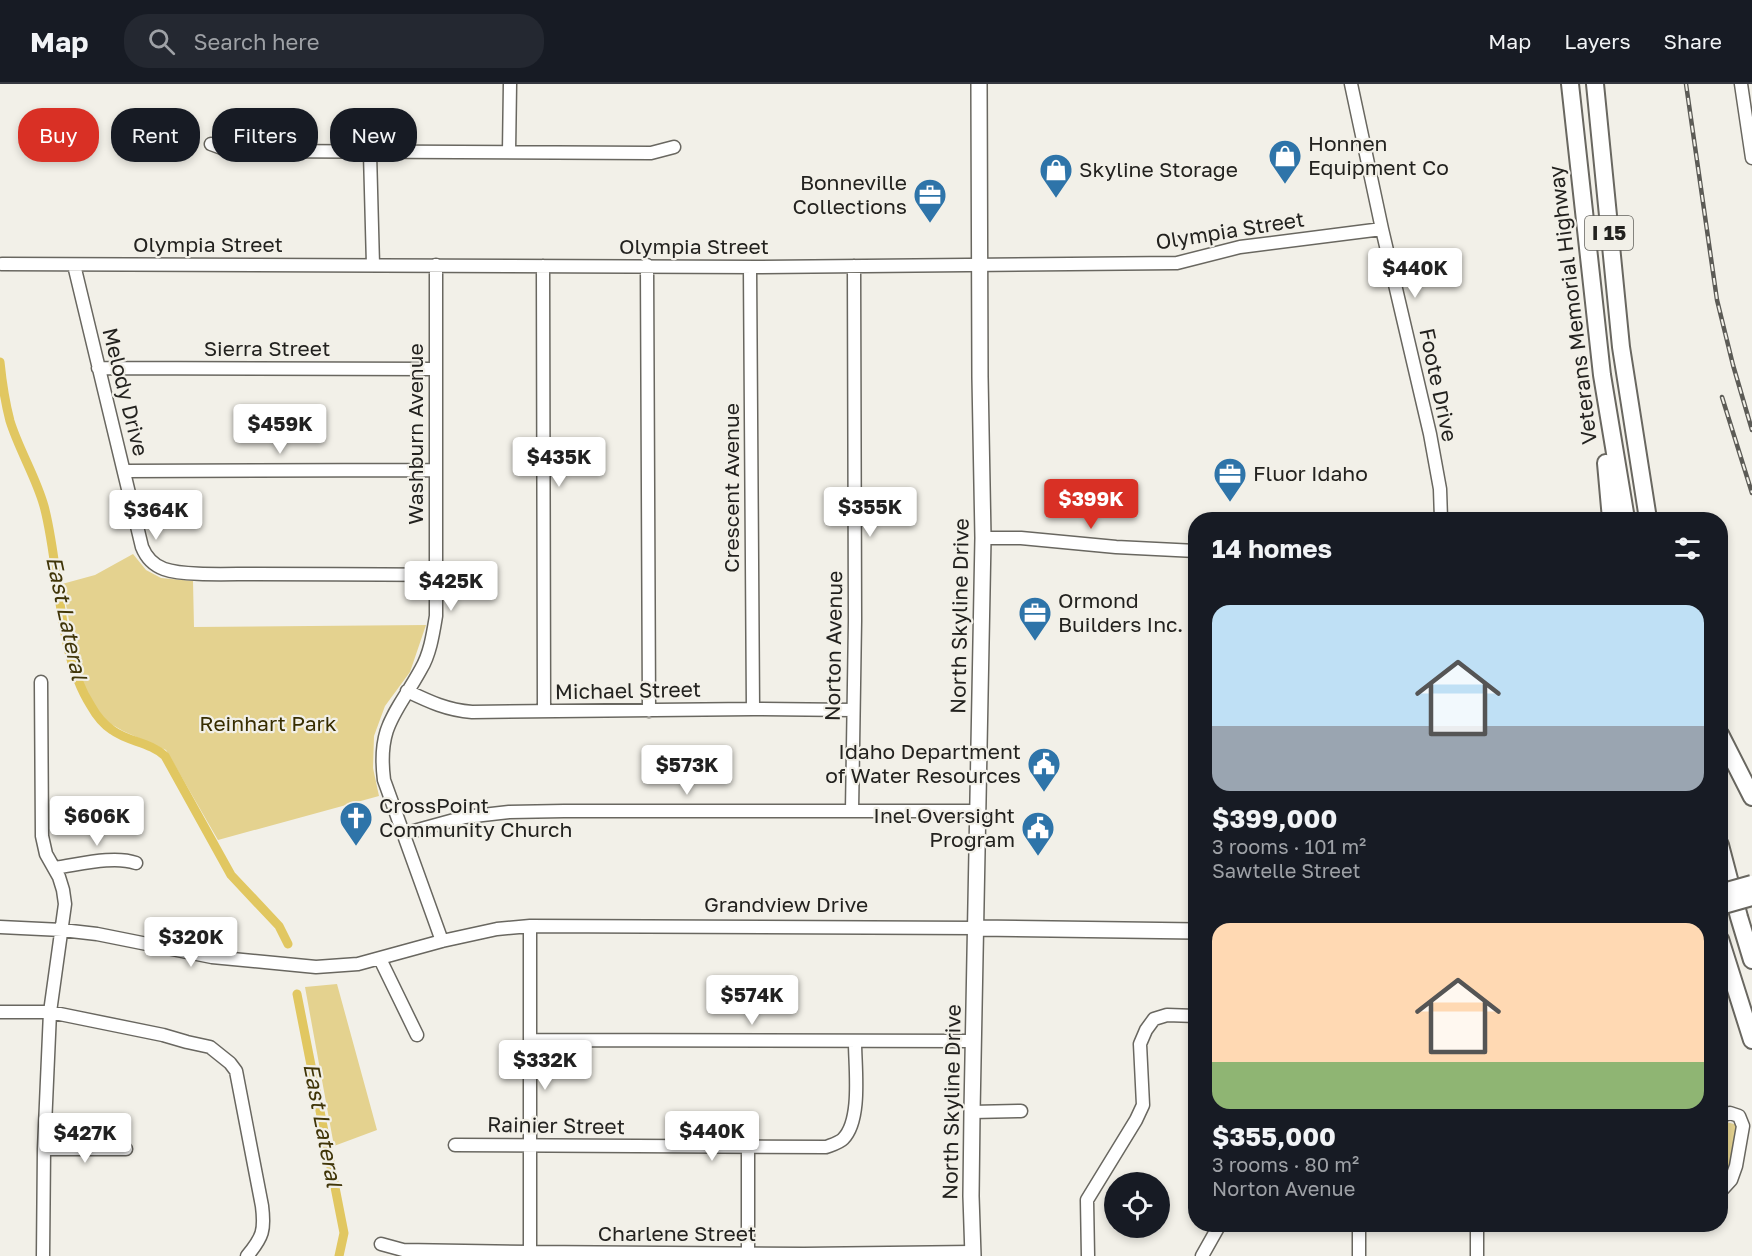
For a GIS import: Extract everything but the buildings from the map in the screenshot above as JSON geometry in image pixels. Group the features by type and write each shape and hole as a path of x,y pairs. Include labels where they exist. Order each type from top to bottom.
{"highway":[{"name":"Veterans Memorial Highway","path":"1570,84 1602,375 1625,512"},
{"name":"Veterans Memorial Highway","path":"1594,84 1621,347 1647,512"},
{"path":"1602,375 1610,512"},
{"path":"1633,421 1657,512"},
{"path":"1728,750 1752,796"},
{"path":"1728,875 1752,960"},
{"path":"1728,891 1752,884"},
{"path":"1728,904 1752,897"},
{"path":"1728,964 1752,1040"}],"main road":[{"name":"North Skyline Drive","path":"973,1254 972,1112 983,538 979,84"},
{"name":"Grandview Drive","path":"976,928 1188,931"}],"street":[{"path":"509,152 510,84"},
{"name":"Foote Drive","path":"1351,84 1430,434 1440,489 1441,512"},
{"path":"1741,84 1750,126 1752,158"},
{"path":"211,144 230,151 330,152"},
{"path":"417,153 651,153 674,147"},
{"path":"370,162 373,265"},
{"name":"Olympia Street","path":"2,264 750,267 1177,263 1240,248 1382,229"},
{"name":"Melody Drive","path":"74,265 145,554 158,566 176,572 226,574 436,575"},
{"name":"Washburn Avenue","path":"436,265 436,616 433,637 422,667 392,717 382,750 384,780 442,941"},
{"path":"543,266 544,711"},
{"path":"647,266 648,711"},
{"name":"Norton Avenue","path":"852,811 855,621 854,266"},
{"name":"Crescent Avenue","path":"750,267 753,709"},
{"name":"Sierra Street","path":"99,368 436,369"},
{"path":"125,471 435,470"},
{"path":"983,538 1021,538 1116,547 1188,551"},
{"path":"41,682 42,836 46,854 63,890 65,904 50,1012 44,1149 43,1256"},
{"name":"Michael Street","path":"407,692 439,707 458,711 853,710"},
{"path":"403,834 465,818 509,812 978,811"},
{"path":"54,868 113,860 136,863"},
{"path":"530,926 530,1254"},
{"name":"Grandview Drive","path":"0,927 98,934 212,957 323,967 358,964 442,941 497,929 530,926 976,928"},
{"path":"380,959 417,1035"},
{"path":"0,1012 50,1012 164,1035 210,1047 230,1063 236,1071 264,1223 260,1241 247,1256"},
{"path":"1088,1256 1087,1200 1137,1120 1143,1105 1140,1044 1154,1019 1167,1015 1188,1016"},
{"path":"531,1040 973,1041"},
{"name":"Rainier Street","path":"455,1145 826,1147 842,1141 855,1115 855,1042"},
{"path":"972,1112 1021,1112"},
{"path":"1728,1114 1738,1116 1743,1126 1736,1166 1728,1183"},
{"path":"748,1148 748,1255"},
{"path":"44,1149 126,1149"},
{"path":"1202,1256 1216,1232"},
{"path":"1359,1232 1359,1256"},
{"path":"1477,1232 1477,1256"},
{"name":"Charlene Street","path":"381,1244 403,1250 530,1254 973,1254"}],"green space":[{"name":"Reinhart Park","path":"133,554 146,570 161,578 193,581 194,627 426,625 410,672 385,706 374,736 373,768 379,796 218,840 166,750 106,721 83,692 62,584 95,575"},
{"path":"337,984 377,1130 334,1146 305,987"},
{"path":"1728,1122 1738,1125 1728,1170"}],"waterway":[{"name":"East Lateral","path":"0,362 10,421 44,506 65,635 80,684 95,713 109,728 165,756 231,875 279,926 288,944"},
{"name":"East Lateral","path":"297,994 344,1233 339,1256"}],"railway":[{"path":"1686,84 1717,300 1752,430"},
{"path":"1722,397 1752,493"}],"place":[{"name":"Honnen Equipment Co","path":"1285,185"},
{"name":"Skyline Storage","path":"1056,199"},
{"name":"Bonneville Collections","path":"930,224"},
{"name":"Fluor Idaho","path":"1230,503"},
{"name":"Ormond Builders Inc.","path":"1035,642"},
{"name":"Idaho Department of Water Resources","path":"1044,793"},
{"name":"CrossPoint Community Church","path":"356,847"},
{"name":"Inel Oversight Program","path":"1038,857"}]}
